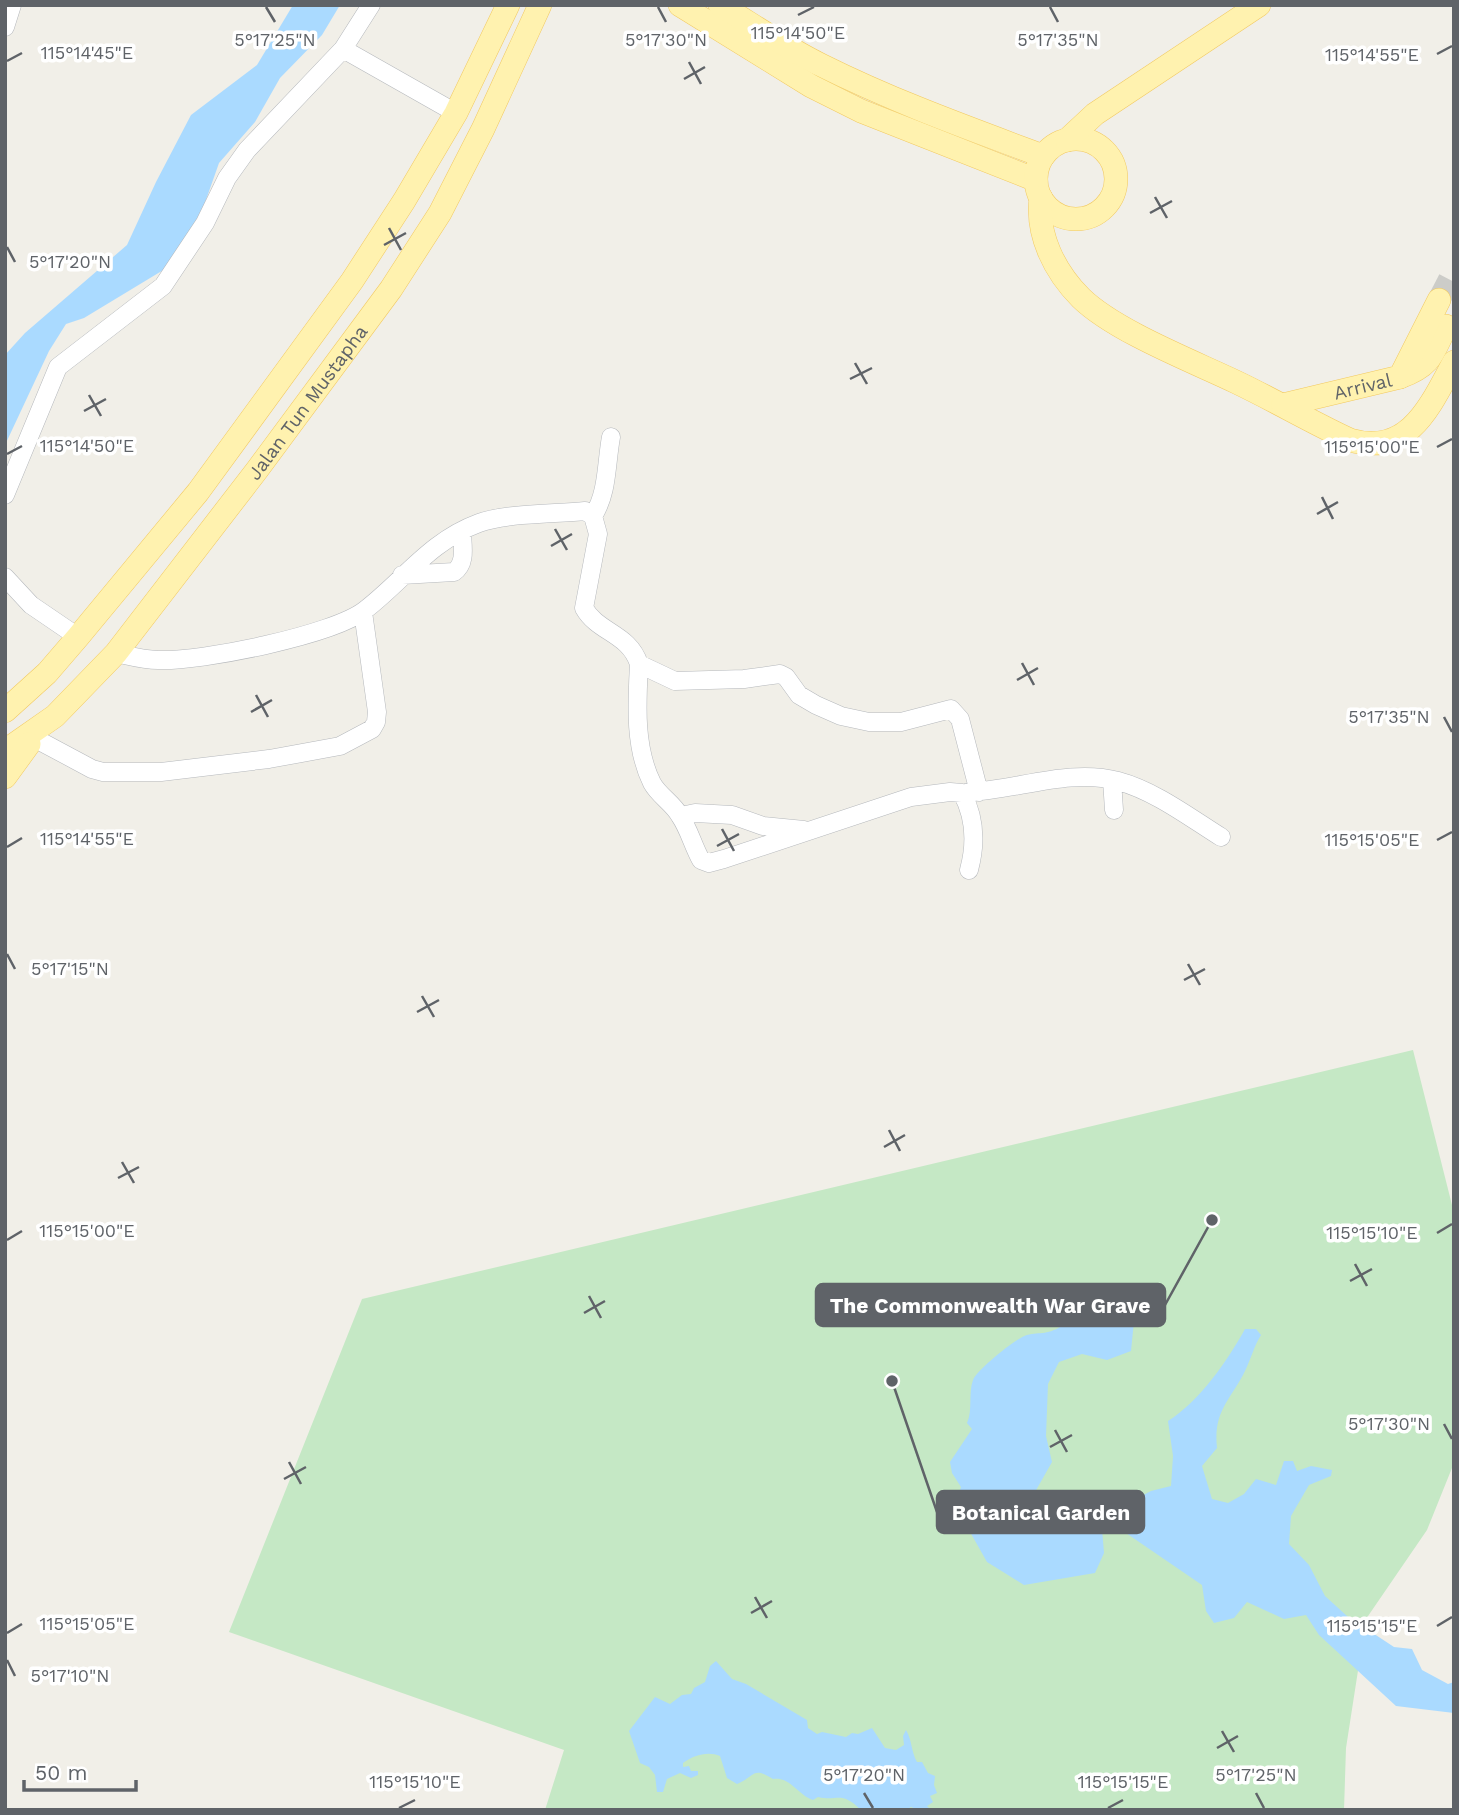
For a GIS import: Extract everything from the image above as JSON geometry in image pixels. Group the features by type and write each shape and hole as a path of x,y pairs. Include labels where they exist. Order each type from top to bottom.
{"main road":[{"path":"5,711 47,673 78,637 198,492 278,384 404,201 456,113 508,5"},
{"name":"Jalan Tun Mustapha","path":"5,751 55,716 116,653 257,470 391,289 440,213 540,5"},
{"path":"507,77 526,53 550,5"},
{"path":"680,5 800,80 831,96 1038,189 1049,209 1061,216 1088,218 1100,212 1115,190 1116,176 1112,163 1105,151 1094,143 1081,139 1058,143 1039,163 1038,189 1039,212 1048,250 1064,279 1083,300 1120,325 1350,440 1368,445 1384,444 1404,434 1414,425 1454,362"},
{"path":"720,5 818,64 921,110 1043,156"},
{"path":"1067,140 1095,114 1259,5"},
{"name":"Arrival","path":"1283,405 1400,377 1439,300"},
{"path":"1400,377 1416,371 1428,362 1446,326"},
{"path":"5,777 34,738 55,716"}],"street":[{"path":"5,27 12,5"},
{"path":"5,495 58,367 163,286 205,223 227,178 247,150 343,49 371,5"},
{"path":"343,49 456,113"},
{"path":"593,516 604,496 611,437"},
{"path":"116,653 159,660 199,657 330,627 363,612 429,551 481,522 585,511 593,516 598,534 584,608 589,616 632,648 639,664 637,718 652,783 681,816 699,856 707,863 911,797 970,792 1067,778 1112,780 1132,786 1221,837"},
{"path":"402,575 454,572 459,569 463,563 462,531"},
{"path":"5,578 31,605 78,637"},
{"path":"34,738 92,769 110,772 174,770 269,759 340,746 366,733 376,722 377,712 363,612"},
{"path":"639,664 675,681 744,679 780,674 786,677 799,695 816,705 841,716 869,722 901,722 951,709 960,719 970,792 973,852 969,870"},
{"path":"1112,780 1114,810"},
{"path":"681,816 695,813 732,814 763,825 810,830"}],"green space":[{"path":"1413,1050 1454,1213 1454,1463 1427,1530 1366,1619 1346,1748 1344,1810 545,1810 564,1750 229,1632 362,1299"}],"water":[{"path":"293,5 340,5 322,35 280,78 255,122 219,163 195,231 165,269 84,318 66,324 49,351 5,445 5,355 25,333 127,245 191,115 257,65"},
{"path":"1098,1292 1131,1300 1135,1311 1131,1351 1107,1360 1082,1354 1059,1362 1048,1384 1046,1436 1052,1462 1035,1492 1050,1507 1102,1529 1104,1553 1095,1573 1024,1585 987,1562 965,1523 952,1507 951,1504 956,1501 961,1487 952,1473 950,1462 972,1429 967,1423 976,1375 1022,1337 1049,1332 1063,1325"},
{"path":"1245,1329 1256,1329 1261,1335 1245,1371 1220,1415 1216,1435 1217,1448 1202,1466 1212,1499 1228,1503 1244,1494 1256,1479 1276,1485 1284,1461 1293,1461 1297,1471 1311,1466 1332,1470 1331,1476 1309,1485 1291,1516 1289,1544 1309,1565 1325,1596 1347,1616 1394,1647 1412,1649 1422,1670 1448,1684 1454,1682 1454,1713 1396,1706 1319,1635 1306,1615 1284,1619 1247,1602 1234,1618 1214,1623 1206,1611 1202,1585 1123,1531 1130,1502 1151,1491 1171,1486 1173,1456 1168,1421 1191,1403 1212,1380"},
{"path":"716,1661 732,1679 746,1684 807,1720 808,1728 817,1734 822,1732 846,1737 872,1728 885,1748 896,1750 904,1745 903,1736 906,1730 917,1762 922,1762 928,1773 935,1776 937,1793 930,1796 933,1802 927,1806 931,1810 911,1807 905,1810 861,1810 844,1798 818,1797 813,1800 784,1780 773,1779 761,1773 737,1784 727,1778 720,1756 711,1754 696,1756 683,1763 683,1767 689,1766 691,1771 698,1771 698,1775 691,1778 680,1773 667,1779 663,1792 657,1792 655,1775 649,1767 640,1763 629,1731 655,1697 670,1704 682,1695 691,1694 694,1688 705,1682 710,1666"}],"tunnel":[{"path":"1439,300 1454,271"}],"place":[{"name":"The Commonwealth War Grave","path":"1212,1220"},
{"name":"Botanical Garden","path":"892,1381"}]}
